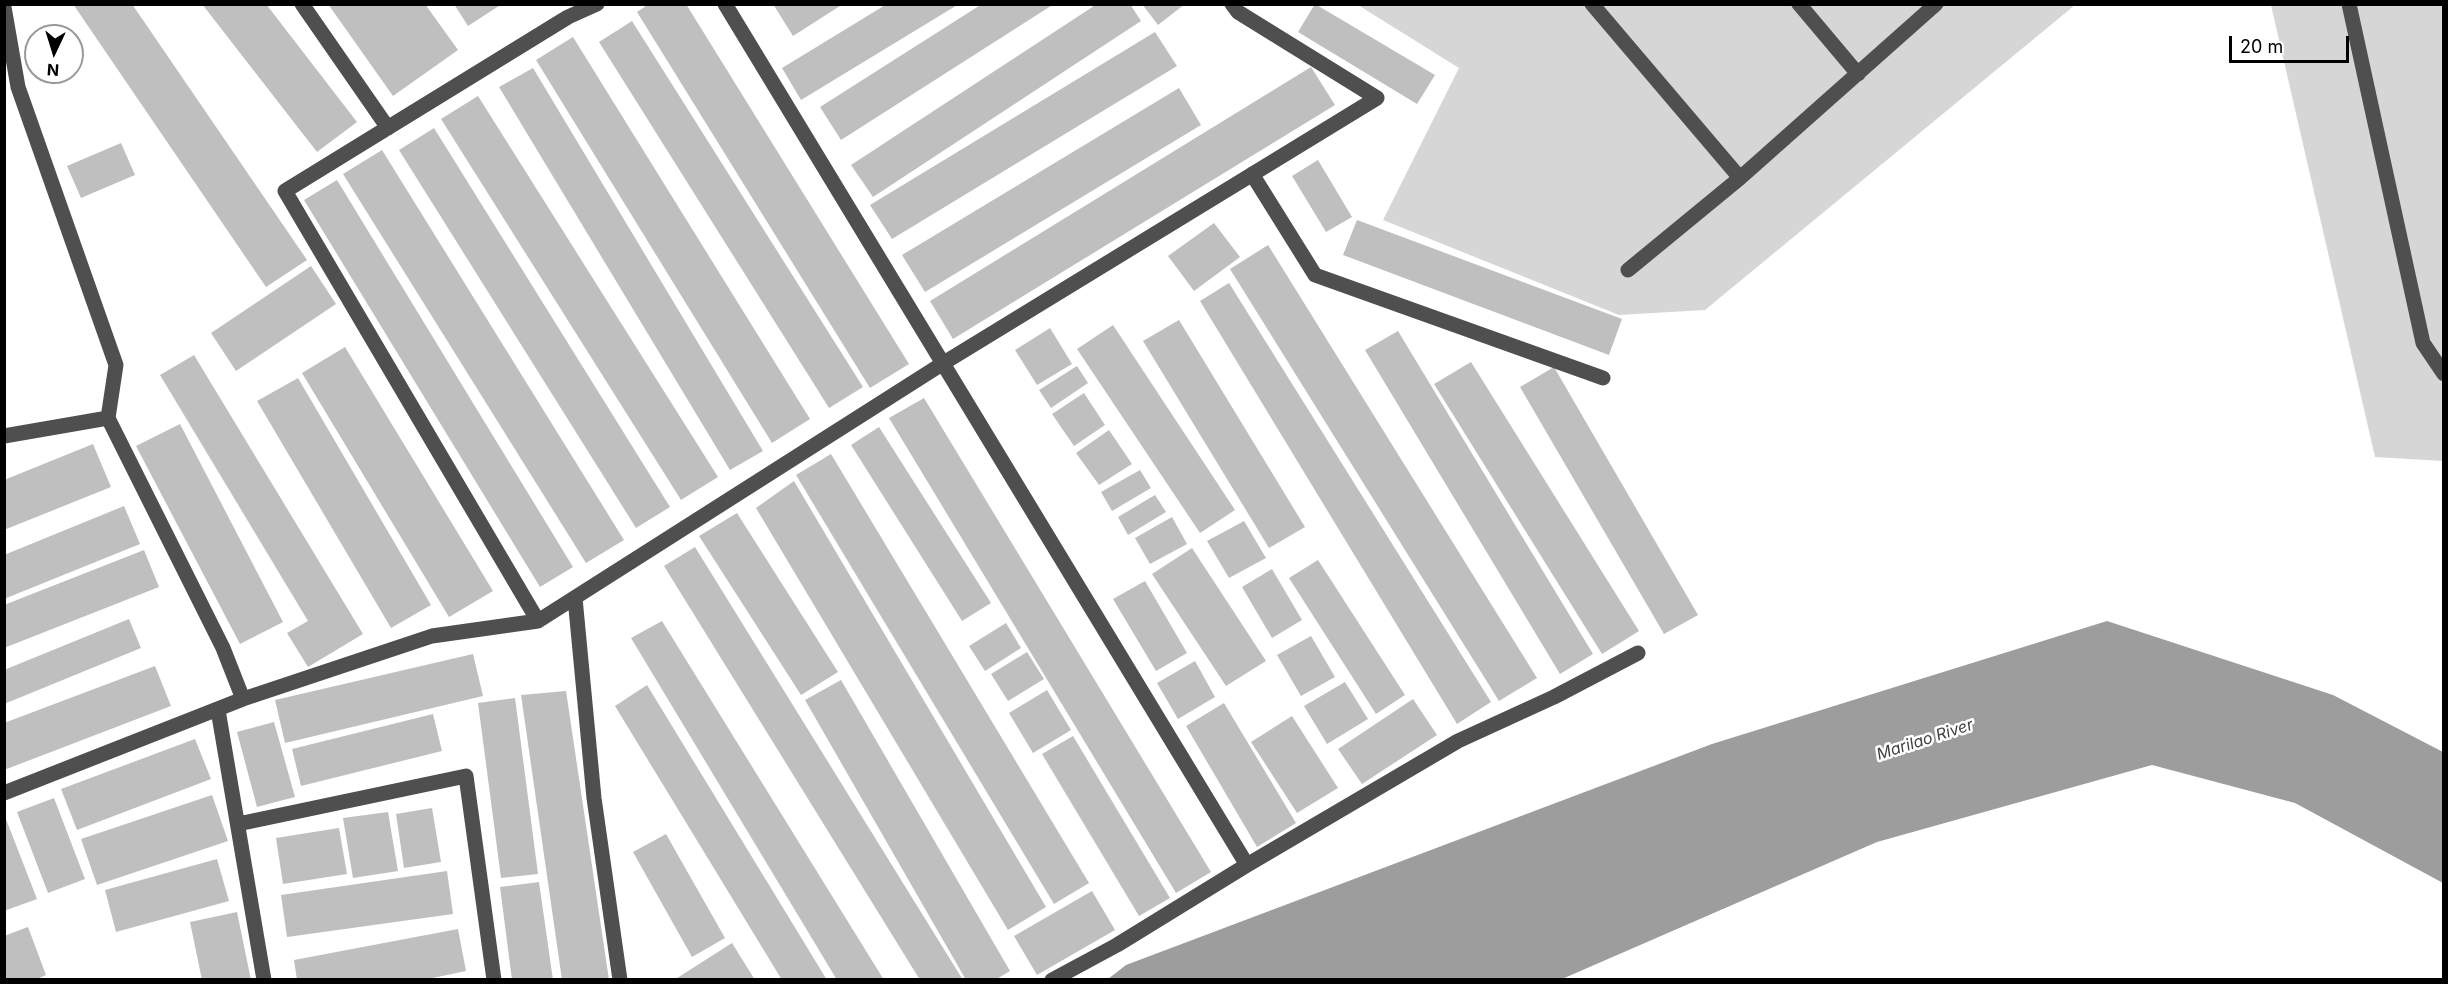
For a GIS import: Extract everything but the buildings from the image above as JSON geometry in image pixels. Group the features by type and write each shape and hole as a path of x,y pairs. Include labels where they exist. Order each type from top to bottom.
{"street":[{"path":"302,4 388,128"},
{"path":"538,621 285,191 568,17 597,4"},
{"path":"725,4 1247,865"},
{"path":"4,793 243,699 432,636 538,621 942,364 1377,98 1238,12 1232,4"},
{"path":"1592,4 1740,178"},
{"path":"1799,4 1858,74"},
{"path":"1628,270 1740,178 1936,4"},
{"path":"2349,4 2423,343 2444,374"},
{"path":"4,7 18,87 116,365 108,418 223,648 243,699"},
{"path":"1252,174 1315,275 1603,378"},
{"path":"4,436 108,418"},
{"path":"575,598 594,798 620,980"},
{"path":"1052,980 1117,945 1247,865 1458,741 1554,697 1638,653"},
{"path":"218,710 264,980"},
{"path":"238,824 466,776 494,980"}],"shaded area":[{"path":"1358,5 2075,5 1705,310 1619,315 1383,220 1459,68"},
{"path":"2271,5 2443,5 2443,461 2375,457"}],"water":[{"name":"Marilao River","path":"2107,621 2333,695 2443,752 2443,883 2295,803 2152,765 1877,842 1562,979 1108,979 1126,965 1712,744"}]}
